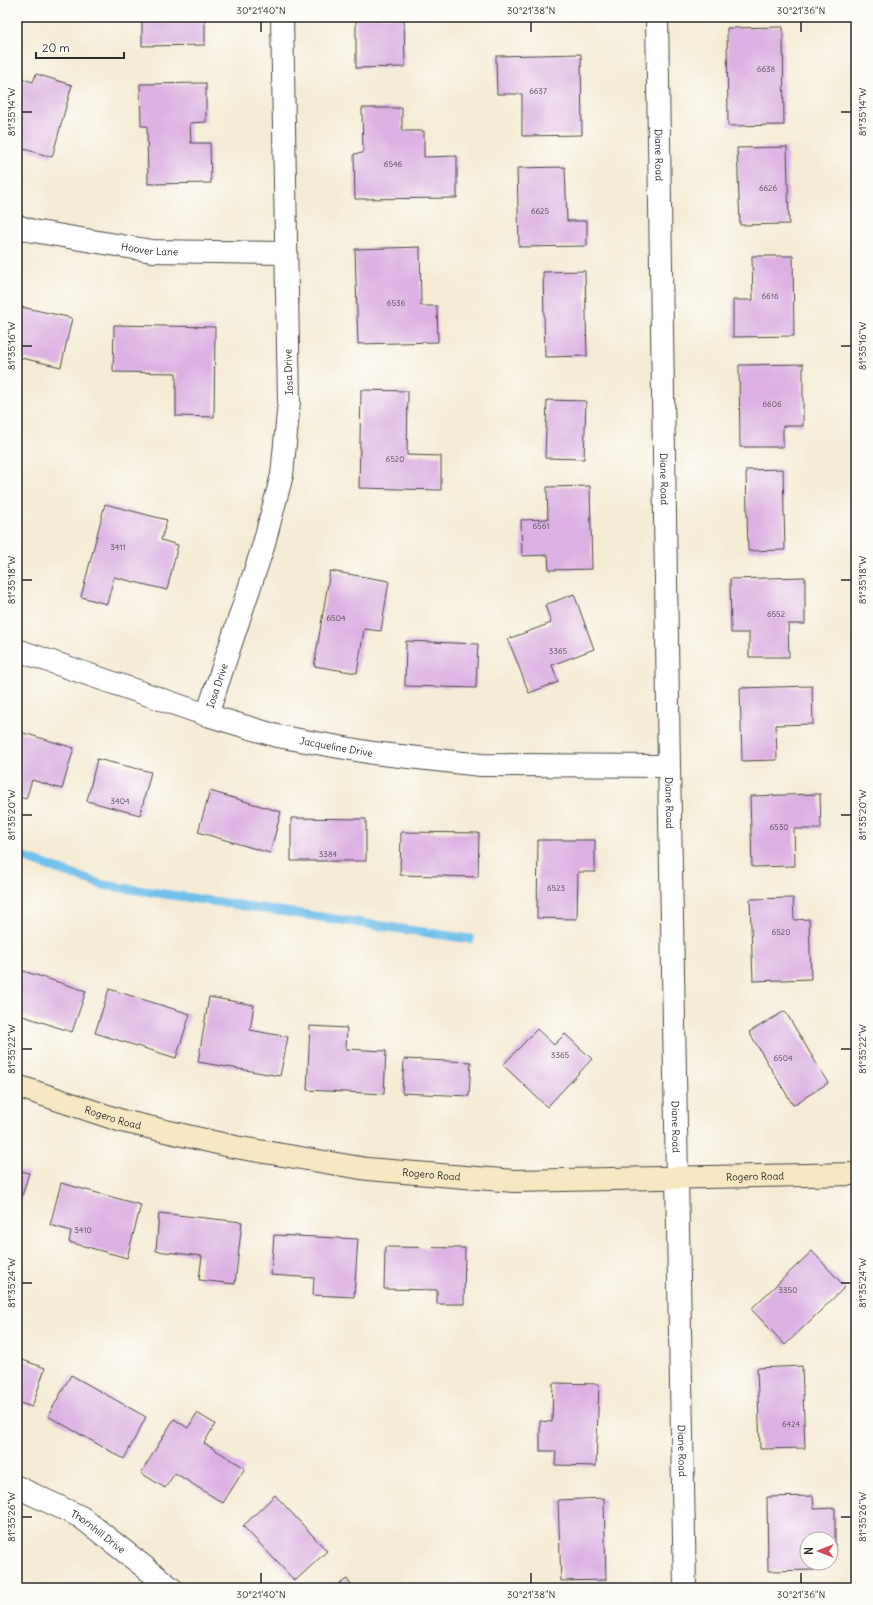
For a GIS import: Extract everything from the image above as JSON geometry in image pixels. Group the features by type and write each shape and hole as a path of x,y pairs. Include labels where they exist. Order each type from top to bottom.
{"street":[{"name":"Iosa Drive","path":"207,715 264,548 282,475 289,402 285,253 282,17"},
{"name":"Diane Road","path":"657,17 669,766 686,1588"},
{"name":"Hoover Lane","path":"17,226 33,231 152,251 285,253"},
{"name":"Jacqueline Drive","path":"17,650 207,715 277,736 373,753 481,764 669,766"},
{"name":"Rogero Road","path":"17,1086 122,1121 235,1147 368,1169 514,1181 856,1174"},
{"name":"Thornhill Drive","path":"17,1487 81,1517 171,1588"}],"building":[{"path":"142,17 205,17 205,45 142,46"},
{"path":"356,17 404,17 405,67 356,68"},
{"path":"783,27 784,125 728,126 727,28"},
{"path":"581,54 582,135 522,136 522,94 497,94 496,56"},
{"path":"36,74 72,85 52,157 17,147 17,77 33,82"},
{"path":"206,83 206,122 190,123 191,143 210,143 211,183 148,184 147,126 141,126 140,84"},
{"path":"362,108 402,108 402,131 424,131 424,157 457,156 457,198 355,199 354,154 363,153"},
{"path":"787,147 789,224 740,225 737,148"},
{"path":"565,167 567,221 587,221 587,246 519,247 517,168"},
{"path":"420,247 421,306 437,306 438,342 358,344 355,249"},
{"path":"752,256 793,256 794,336 733,337 733,300 753,300"},
{"path":"585,271 587,356 545,357 543,272"},
{"path":"17,306 72,318 61,367 17,357"},
{"path":"114,325 215,327 214,417 176,416 176,373 113,372"},
{"path":"803,364 803,426 783,426 783,447 740,447 739,365"},
{"path":"361,390 408,391 407,455 441,456 441,490 359,488"},
{"path":"547,400 586,401 584,459 545,458"},
{"path":"783,469 785,550 748,551 746,470"},
{"path":"590,486 592,569 549,570 548,555 522,556 521,520 548,519 547,487"},
{"path":"105,504 167,520 161,540 178,545 167,590 114,577 107,604 81,597"},
{"path":"330,571 389,581 381,631 364,629 357,673 314,666"},
{"path":"805,577 805,624 788,624 789,657 749,657 749,633 731,633 730,579"},
{"path":"574,594 594,649 552,665 558,682 529,693 508,639 551,623 545,605"},
{"path":"406,641 478,644 476,688 405,686"},
{"path":"812,686 813,724 776,725 777,760 742,761 740,688"},
{"path":"17,731 74,748 62,789 32,780 26,799 17,796"},
{"path":"97,759 151,772 140,815 87,801"},
{"path":"210,791 281,812 270,853 198,832"},
{"path":"820,794 821,829 794,829 795,866 752,867 750,796"},
{"path":"291,818 366,819 366,861 291,861"},
{"path":"401,832 479,833 478,877 400,875"},
{"path":"538,840 595,840 595,872 578,872 577,919 537,918"},
{"path":"793,898 794,920 809,919 811,979 753,981 750,899"},
{"path":"17,969 86,991 72,1032 17,1014"},
{"path":"109,989 190,1014 176,1058 95,1033"},
{"path":"209,997 254,1005 250,1030 288,1037 280,1076 198,1062"},
{"path":"785,1011 828,1083 793,1105 749,1032"},
{"path":"310,1026 347,1028 346,1049 386,1051 384,1094 307,1090"},
{"path":"537,1029 554,1045 565,1034 592,1059 547,1107 503,1065"},
{"path":"404,1059 471,1062 469,1096 402,1093"},
{"path":"17,1170 29,1173 17,1212"},
{"path":"61,1183 141,1205 127,1258 69,1242 71,1231 50,1225"},
{"path":"159,1213 242,1222 235,1284 199,1280 202,1256 156,1251"},
{"path":"274,1235 358,1239 354,1297 313,1295 314,1278 271,1275"},
{"path":"385,1247 465,1248 464,1304 437,1304 437,1290 384,1289"},
{"path":"812,1251 845,1287 785,1345 751,1309"},
{"path":"17,1358 45,1368 32,1407 17,1402"},
{"path":"802,1366 805,1448 760,1449 757,1368"},
{"path":"71,1375 146,1417 124,1459 48,1416"},
{"path":"553,1383 599,1384 596,1466 555,1465 556,1451 540,1451 540,1421 552,1422"},
{"path":"197,1413 215,1424 204,1443 245,1468 223,1503 175,1473 165,1488 141,1473 174,1419 188,1428"},
{"path":"275,1495 327,1551 295,1581 243,1526"},
{"path":"813,1496 814,1509 835,1508 835,1531 799,1531 799,1570 768,1571 767,1497"},
{"path":"604,1498 606,1580 561,1581 558,1500"},
{"path":"347,1579 353,1588 333,1588"},
{"path":"17,1584 26,1588 17,1588"}],"waterway":[{"path":"17,855 103,885 470,939"}]}
